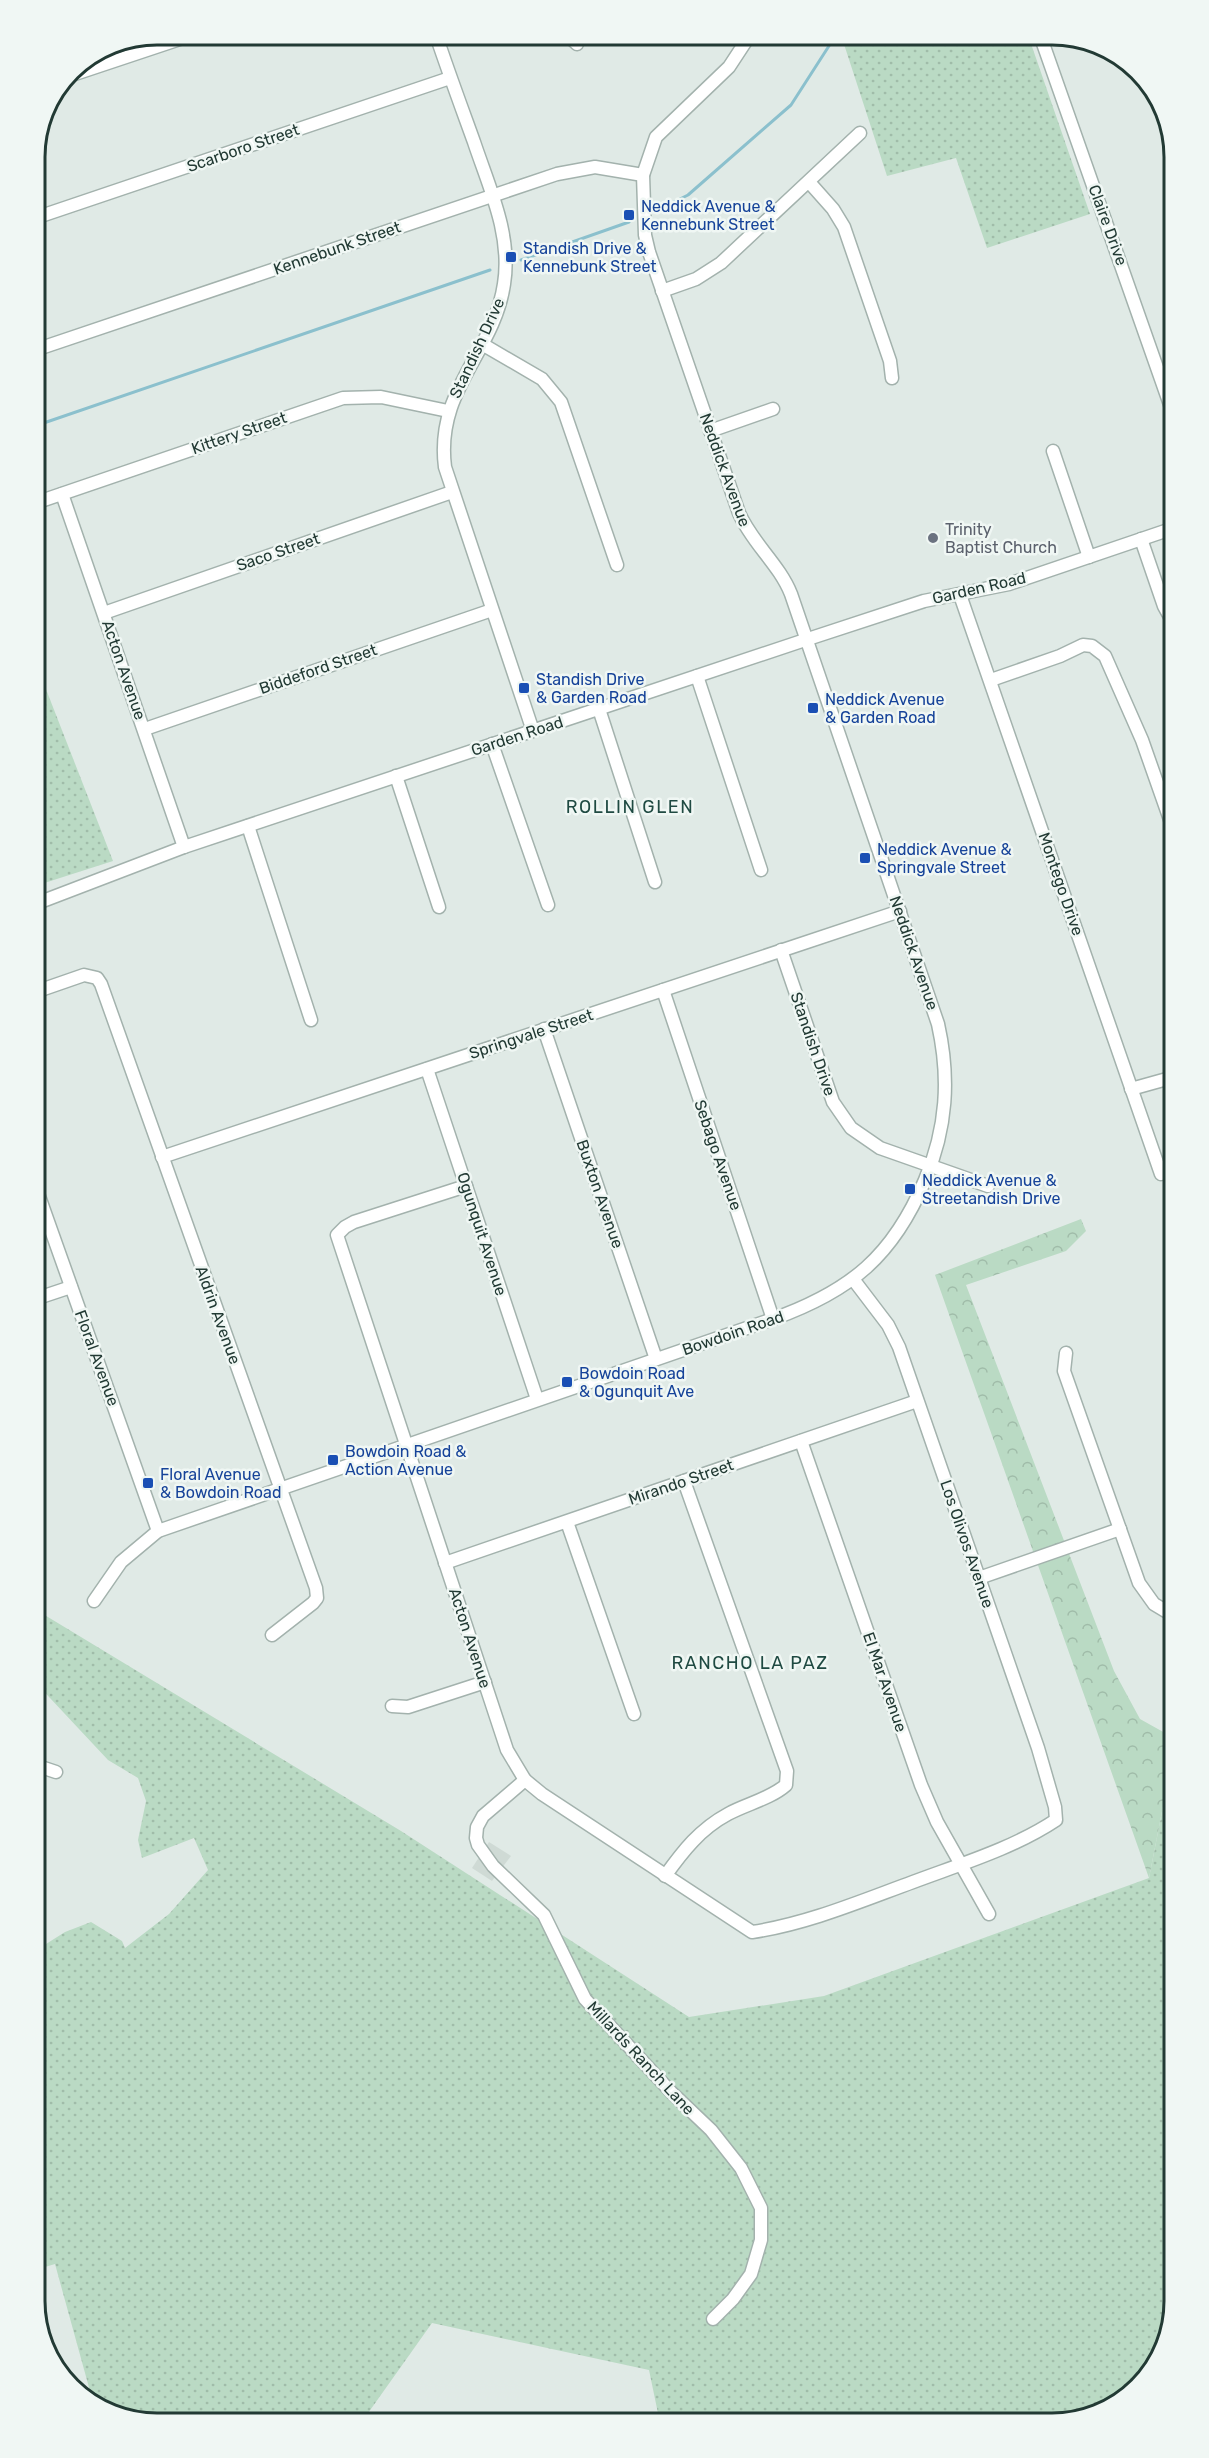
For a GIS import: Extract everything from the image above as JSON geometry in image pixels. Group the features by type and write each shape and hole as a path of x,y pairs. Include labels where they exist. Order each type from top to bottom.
{"street":[{"path":"89,68 152,45"},
{"name":"Standish Drive","path":"439,45 493,196 502,232 506,268 497,310 482,344 462,378 448,411 444,456 452,492 532,731"},
{"name":"Neddick Avenue","path":"743,45 729,67 656,137 643,175 645,235 662,291 743,523 788,585 938,1024 945,1058 945,1113 931,1166"},
{"name":"Claire Drive","path":"1044,45 1164,388"},
{"name":"Scarboro Street","path":"45,215 450,78"},
{"path":"662,291 696,279 721,263 860,133"},
{"name":"Kennebunk Street","path":"45,347 570,170 595,167 643,175"},
{"path":"808,182 839,217 849,238 890,361 892,378"},
{"path":"482,344 542,379 561,402 618,565"},
{"name":"Kittery Street","path":"45,500 344,398 381,397 448,411"},
{"path":"710,431 773,409"},
{"path":"1053,451 1089,557"},
{"name":"Saco Street","path":"104,613 452,492"},
{"name":"Acton Avenue","path":"62,494 184,847"},
{"name":"Garden Road","path":"45,900 184,847 808,639 924,601 1009,584 1164,531"},
{"path":"1141,539 1164,606"},
{"name":"Montego Drive","path":"960,595 1161,1174"},
{"name":"Biddeford Street","path":"145,729 492,610"},
{"path":"991,680 1060,656 1083,645 1100,650 1105,656 1142,740 1164,803"},
{"path":"697,676 761,870"},
{"path":"599,709 655,882"},
{"path":"492,744 548,905"},
{"path":"396,776 439,907"},
{"path":"248,826 311,1020"},
{"name":"Springvale Street","path":"162,1157 900,911"},
{"name":"Standish Drive","path":"781,950 833,1102 850,1128 880,1148 988,1186"},
{"name":"Aldrin Avenue","path":"45,989 84,975 97,978 316,1588 317,1598 308,1608 272,1635"},
{"name":"Sebago Avenue","path":"663,990 773,1319"},
{"name":"Buxton Avenue","path":"544,1029 656,1359"},
{"name":"Ogunquit Avenue","path":"427,1069 537,1399"},
{"path":"1131,1089 1164,1080"},
{"name":"Bowdoin Road","path":"94,1601 121,1562 158,1530 773,1319 824,1298 853,1279 882,1252 902,1228 931,1166"},
{"name":"Acton Avenue","path":"466,1186 354,1222 337,1235 507,1750 525,1780 542,1794 752,1932 778,1928 960,1865"},
{"name":"Floral Avenue","path":"45,1213 158,1530"},
{"name":"Los Olivos Avenue","path":"853,1279 894,1336 1038,1748 1056,1820 1040,1832 960,1865"},
{"path":"45,1296 71,1287"},
{"path":"1066,1353 1064,1371 1143,1590 1164,1611"},
{"name":"Mirando Street","path":"446,1563 917,1401"},
{"name":"El Mar Avenue","path":"801,1441 921,1785 960,1865 989,1914"},
{"path":"665,1876 702,1831 727,1814 777,1793 786,1785 787,1771 684,1481"},
{"path":"567,1522 634,1714"},
{"path":"979,1578 1120,1529"},
{"path":"392,1706 408,1707 485,1682"},
{"path":"45,1768 56,1772"},
{"name":"Millards Ranch Lane","path":"525,1780 483,1816 477,1827 478,1845 493,1866 544,1916 585,2000 671,2092 711,2130 741,2168 761,2208 761,2240 751,2274 713,2319"}],"shaded area":[{"path":"489,1842 511,1856 492,1881 472,1868"}],"green space":[{"path":"844,45 1031,45 1090,214 987,248 956,158 887,176"},
{"path":"45,687 113,861 45,883"},
{"path":"1081,1219 1086,1231 1066,1251 966,1285 1114,1671 1140,1719 1164,1732 1164,1801 1149,1878 935,1275"},
{"path":"45,1615 401,1831 689,2017 824,1996 1149,1878 1164,1801 1164,2301 1160,2330 1149,2357 1136,2375 1114,2394 1088,2407 1059,2413 658,2413 649,2370 432,2323 368,2413 150,2413 121,2407 101,2398 90,2391 55,2264 45,2267 45,1945 65,1932 91,1922 122,1941 125,1948 169,1914 208,1870 194,1838 142,1858 138,1840 146,1801 138,1778 108,1760 45,1693"}],"waterway":[{"path":"660,209 688,195 791,105 830,45"},
{"path":"521,260 629,222"},
{"path":"45,423 490,270"}],"place":[{"name":"Neddick Avenue & Kennebunk Street","path":"629,215"},
{"name":"Standish Drive & Kennebunk Street","path":"511,257"},
{"name":"Trinity Baptist Church","path":"933,538"},
{"name":"Standish Drive & Garden Road","path":"524,688"},
{"name":"Neddick Avenue & Garden Road","path":"813,708"},
{"name":"Neddick Avenue & Springvale Street","path":"865,858"},
{"name":"Neddick Avenue & Streetandish Drive","path":"910,1189"},
{"name":"Bowdoin Road & Ogunquit Ave","path":"567,1382"},
{"name":"Bowdoin Road & Action Avenue","path":"333,1460"},
{"name":"Floral Avenue & Bowdoin Road","path":"148,1483"}],"district":[{"name":"ROLLIN GLEN","path":"630,807"},
{"name":"RANCHO LA PAZ","path":"750,1663"}]}
